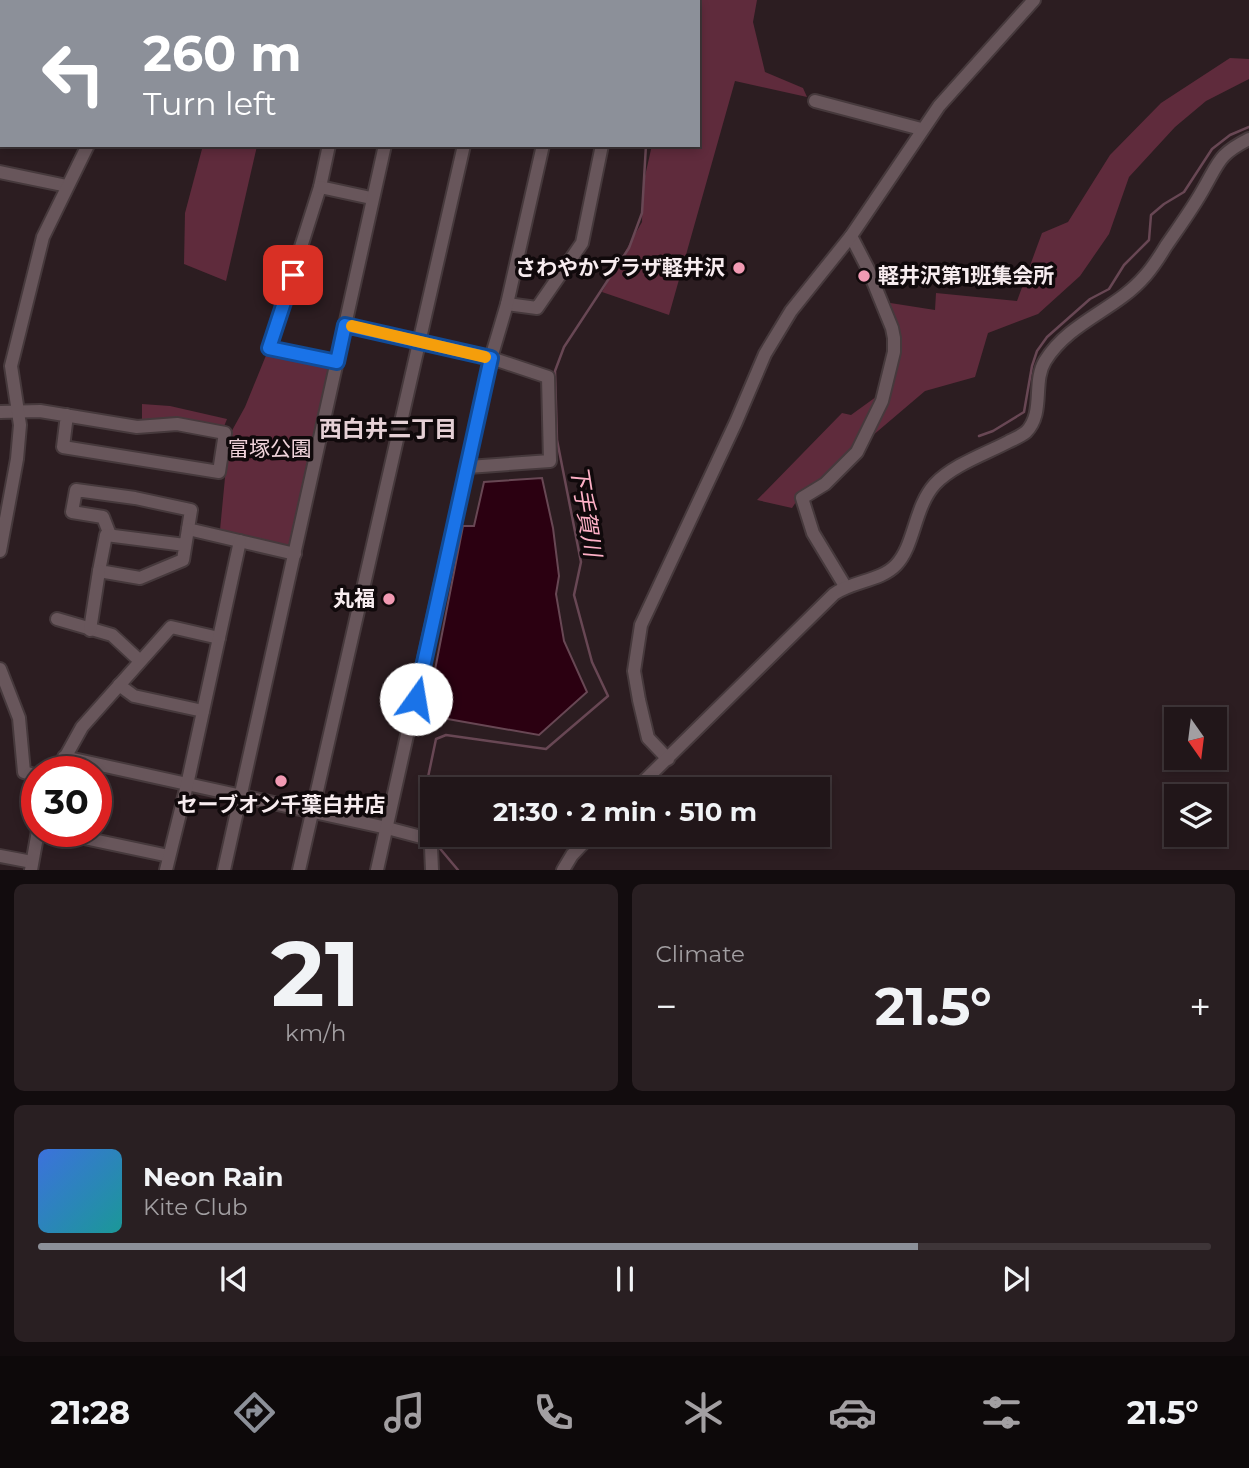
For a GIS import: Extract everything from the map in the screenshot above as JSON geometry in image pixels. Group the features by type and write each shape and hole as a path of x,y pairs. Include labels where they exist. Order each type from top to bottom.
{"street":[{"path":"668,759 648,738 639,700 634,671 641,625 773,337 851,236 953,87 1034,0"},
{"path":"815,101 922,129"},
{"path":"649,777 834,594 845,586 888,571 897,565 924,501 934,485 952,471 1026,432 1036,413 1041,373 1049,356 1077,327 1146,276 1205,188 1216,164 1234,147 1249,139"},
{"path":"0,551 17,459 19,411 6,365 38,251 87,147"},
{"path":"329,147 320,187 269,348 337,362"},
{"path":"224,870 384,147"},
{"path":"299,870 464,147"},
{"path":"377,870 491,358 507,304 543,147"},
{"path":"507,304 537,308 582,243 603,147"},
{"path":"0,172 67,186"},
{"path":"320,187 371,198"},
{"path":"845,586 813,533 802,498 825,484 857,452 882,401 894,352 894,338 868,269 851,236"},
{"path":"345,325 491,358 548,377 550,461 468,467"},
{"path":"0,412 40,411 67,415 137,427 177,424 225,433 219,472 63,447 67,415"},
{"path":"99,571 140,578 183,560 191,510 135,498 76,490 72,512 103,517 110,535"},
{"path":"188,529 295,554"},
{"path":"90,630 106,535 185,545"},
{"path":"110,847 168,863 240,541"},
{"path":"57,619 112,635 140,661"},
{"path":"65,756 82,727 171,627 219,638"},
{"path":"0,669 19,719 22,756"},
{"path":"119,685 134,696 203,711"},
{"path":"112,768 425,838 431,847 432,870"},
{"path":"0,856 31,866 35,847"},
{"path":"563,870 580,847"}],"green space":[{"path":"700,0 757,0 753,22 765,72 803,88 807,97 735,81 669,315 602,292 642,222 643,185 652,147 700,147"},
{"path":"1230,58 1249,59 1249,79 1206,101 1175,127 1129,177 1109,234 1080,276 1038,314 988,333 975,377 925,391 798,499 792,508 757,500 842,413 851,415 880,394 899,353 884,302 935,310 936,293 1017,301 1042,233 1068,222 1110,155 1161,103"},
{"path":"257,147 226,281 184,264 185,213 202,149"},
{"name":"富塚公園","path":"269,348 331,366 293,552 220,530 229,436 245,407"},
{"path":"142,404 170,406 227,419 223,429 142,421"}],"shaded area":[{"path":"542,478 553,528 559,576 556,594 564,641 587,692 539,735 442,718 427,711 463,526 474,526 484,482"}],"waterway":[{"path":"979,436 993,431 1024,412 1032,366 1037,351 1047,337 1090,299 1109,289 1124,265 1149,240 1151,215 1184,192 1212,149 1230,135 1249,127"},
{"name":"下手賀川","path":"428,777 436,739 446,735 546,749 608,696 592,662 574,595 581,562 557,440 555,371 564,347 629,248 642,213 646,147"},
{"name":"下手賀川","path":"439,847 458,870"}],"slow traffic":[{"path":"352,326 485,357"}],"place":[{"name":"さわやかプラザ軽井沢","path":"739,268"},
{"name":"軽井沢第1班集会所","path":"864,276"},
{"name":"丸福","path":"389,599"},
{"name":"セーブオン千葉白井店","path":"281,781"}],"district":[{"name":"西白井二丁目","path":"388,429"}],"route":[{"path":"293,275 269,348 337,362 345,325 491,358 416,699"}]}
